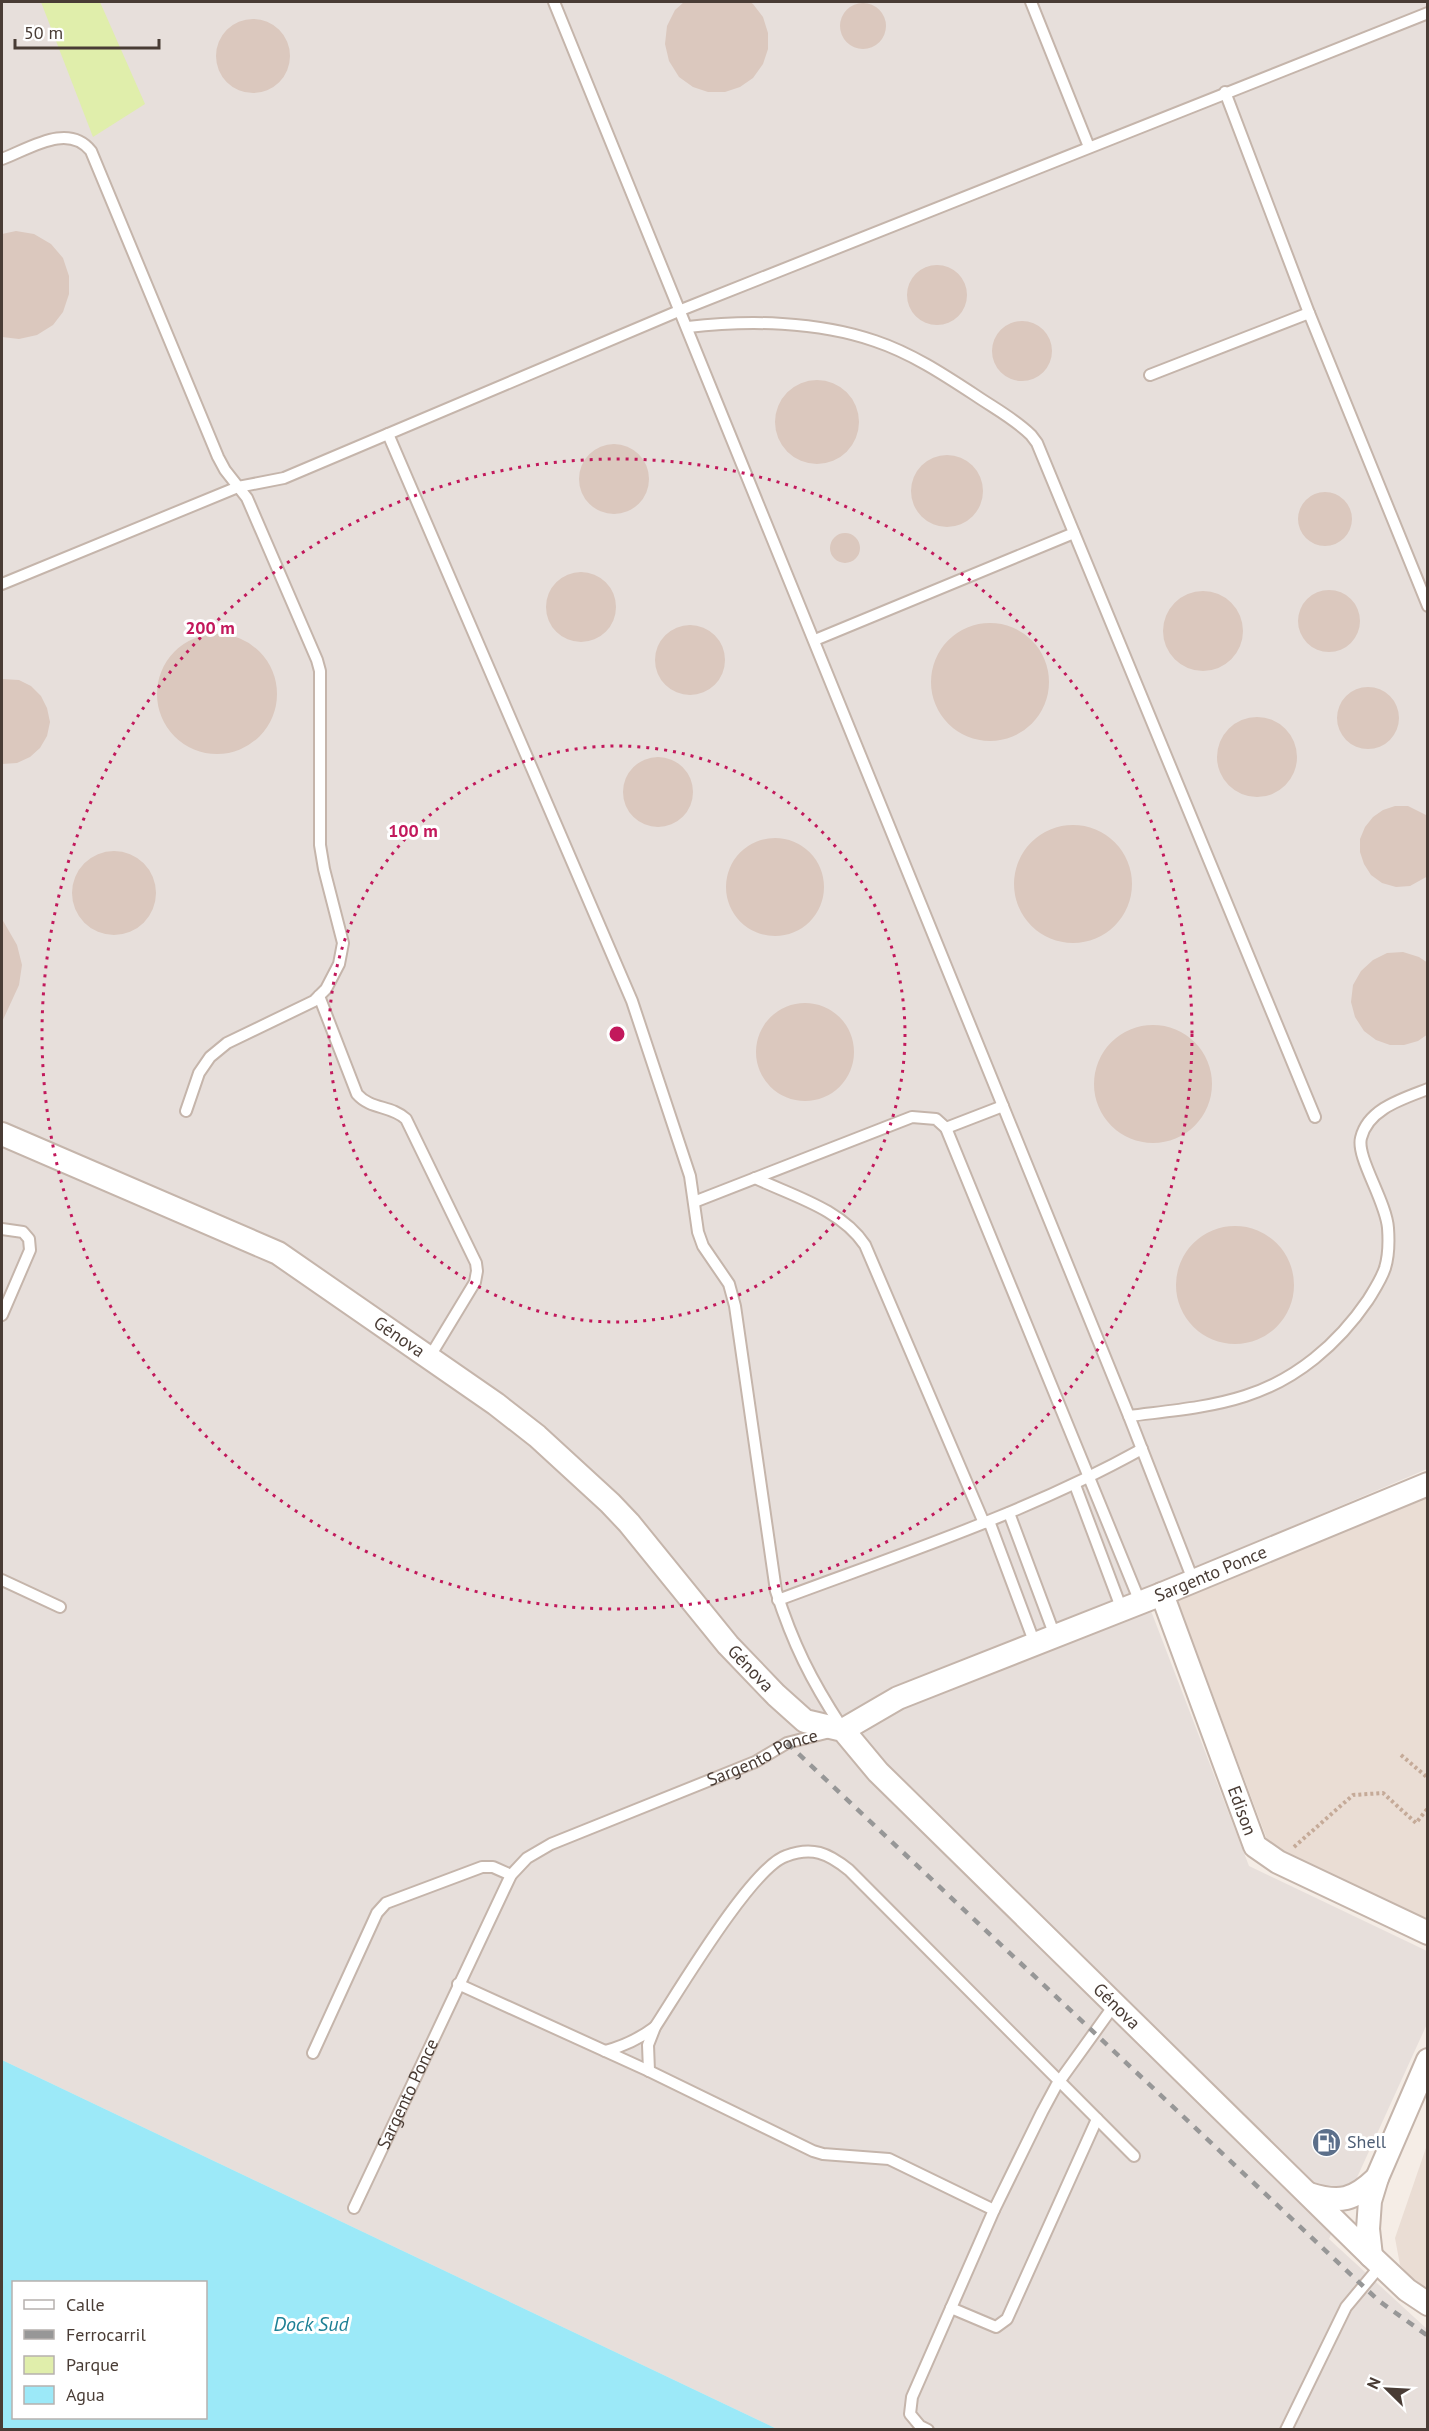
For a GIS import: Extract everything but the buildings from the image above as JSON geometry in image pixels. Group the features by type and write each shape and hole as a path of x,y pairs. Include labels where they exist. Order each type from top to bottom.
{"street":[{"name":"Génova","path":"2,1134 263,1245 496,1404 580,1473 629,1523 728,1645 768,1687 805,1721 843,1730 878,1772 1376,2261 1407,2290 1428,2304"},
{"name":"Sargento Ponce","path":"843,1730 898,1698 1162,1594 1428,1484"},
{"name":"Edison","path":"1162,1594 1256,1846 1278,1862 1428,1933"},
{"path":"1376,2261 1369,2220 1370,2201 1377,2178 1428,2060"},
{"path":"1309,2194 1329,2201 1341,2200 1362,2192 1377,2178"}],"lane":[{"path":"555,2 1129,1416 1193,1580"},
{"path":"1031,2 1089,147"},
{"path":"2,584 238,487 284,478 681,310 1428,13"},
{"path":"1225,92 1309,313 1428,606"},
{"path":"2,159 54,138 68,137 85,142 91,151 218,457 247,498 320,671 320,844 343,944 339,964 326,989 314,1001 227,1043 210,1057 199,1073 186,1111"},
{"path":"1150,375 1309,313"},
{"path":"688,327 719,323 783,325 830,330 874,340 937,369 1031,435 1037,443 1315,1117"},
{"path":"388,434 632,1001 690,1176 698,1232 703,1246 729,1284 735,1306 768,1548 778,1600 788,1630 813,1684 843,1730"},
{"path":"815,640 1074,533"},
{"path":"319,996 357,1094 364,1102 391,1108 406,1119 476,1263 475,1282 429,1358"},
{"path":"1129,1416 1179,1410 1246,1396 1265,1389 1300,1370 1342,1335 1377,1286 1385,1270 1389,1252 1388,1226 1382,1200 1361,1152 1360,1141 1365,1126 1388,1106 1428,1089"},
{"path":"946,1128 1003,1106"},
{"path":"694,1202 912,1117 925,1116 936,1119 946,1128 1090,1478 1131,1606"},
{"path":"755,1178 835,1215 856,1232 865,1245 987,1522 1045,1640"},
{"path":"2,1228 23,1232 28,1239 30,1250 2,1315"},
{"path":"778,1600 1009,1513 1090,1478 1142,1449"},
{"path":"1075,1485 1131,1606"},
{"path":"1009,1513 1045,1640"},
{"path":"2,1580 60,1607"},
{"name":"Sargento Ponce","path":"354,2208 511,1875 527,1858 551,1844 755,1762 788,1743 812,1735 843,1730"},
{"path":"649,2071 648,2045 656,2026 742,1896 765,1869 783,1856 820,1851 849,1870 1134,2156"},
{"path":"313,2053 377,1913 386,1903 482,1867 493,1867 511,1875"},
{"path":"459,1984 649,2071 813,2151 823,2154 889,2159 994,2210"},
{"path":"928,2430 914,2421 910,2407 994,2210 1059,2081 1115,2004"},
{"path":"605,2051 624,2047 641,2038 656,2026"},
{"path":"951,2308 996,2327 1007,2319 1097,2119"},
{"path":"1286,2430 1346,2307 1376,2261"}],"path":[{"path":"1401,1755 1428,1778"},
{"path":"1278,1862 1353,1795 1383,1793 1416,1823 1428,1808"}],"shaded area":[{"path":"2,2 1427,2 1427,1469 1143,1590 1249,1866 1427,1951 1427,2024 1329,2239 1427,2329 1427,2429 777,2429 2,2060"},
{"path":"1427,1492 1427,1918 1274,1858 1176,1597"},
{"path":"1427,2145 1427,2295 1400,2265 1395,2238"}],"green space":[{"path":"41,2 100,2 145,104 93,137"}],"water":[{"name":"Dock Sud","path":"2,2060 777,2429 2,2429"}],"railway":[{"path":"787,1743 1379,2301 1428,2336"}],"place":[{"name":"Shell","path":"1326,2142"}]}
